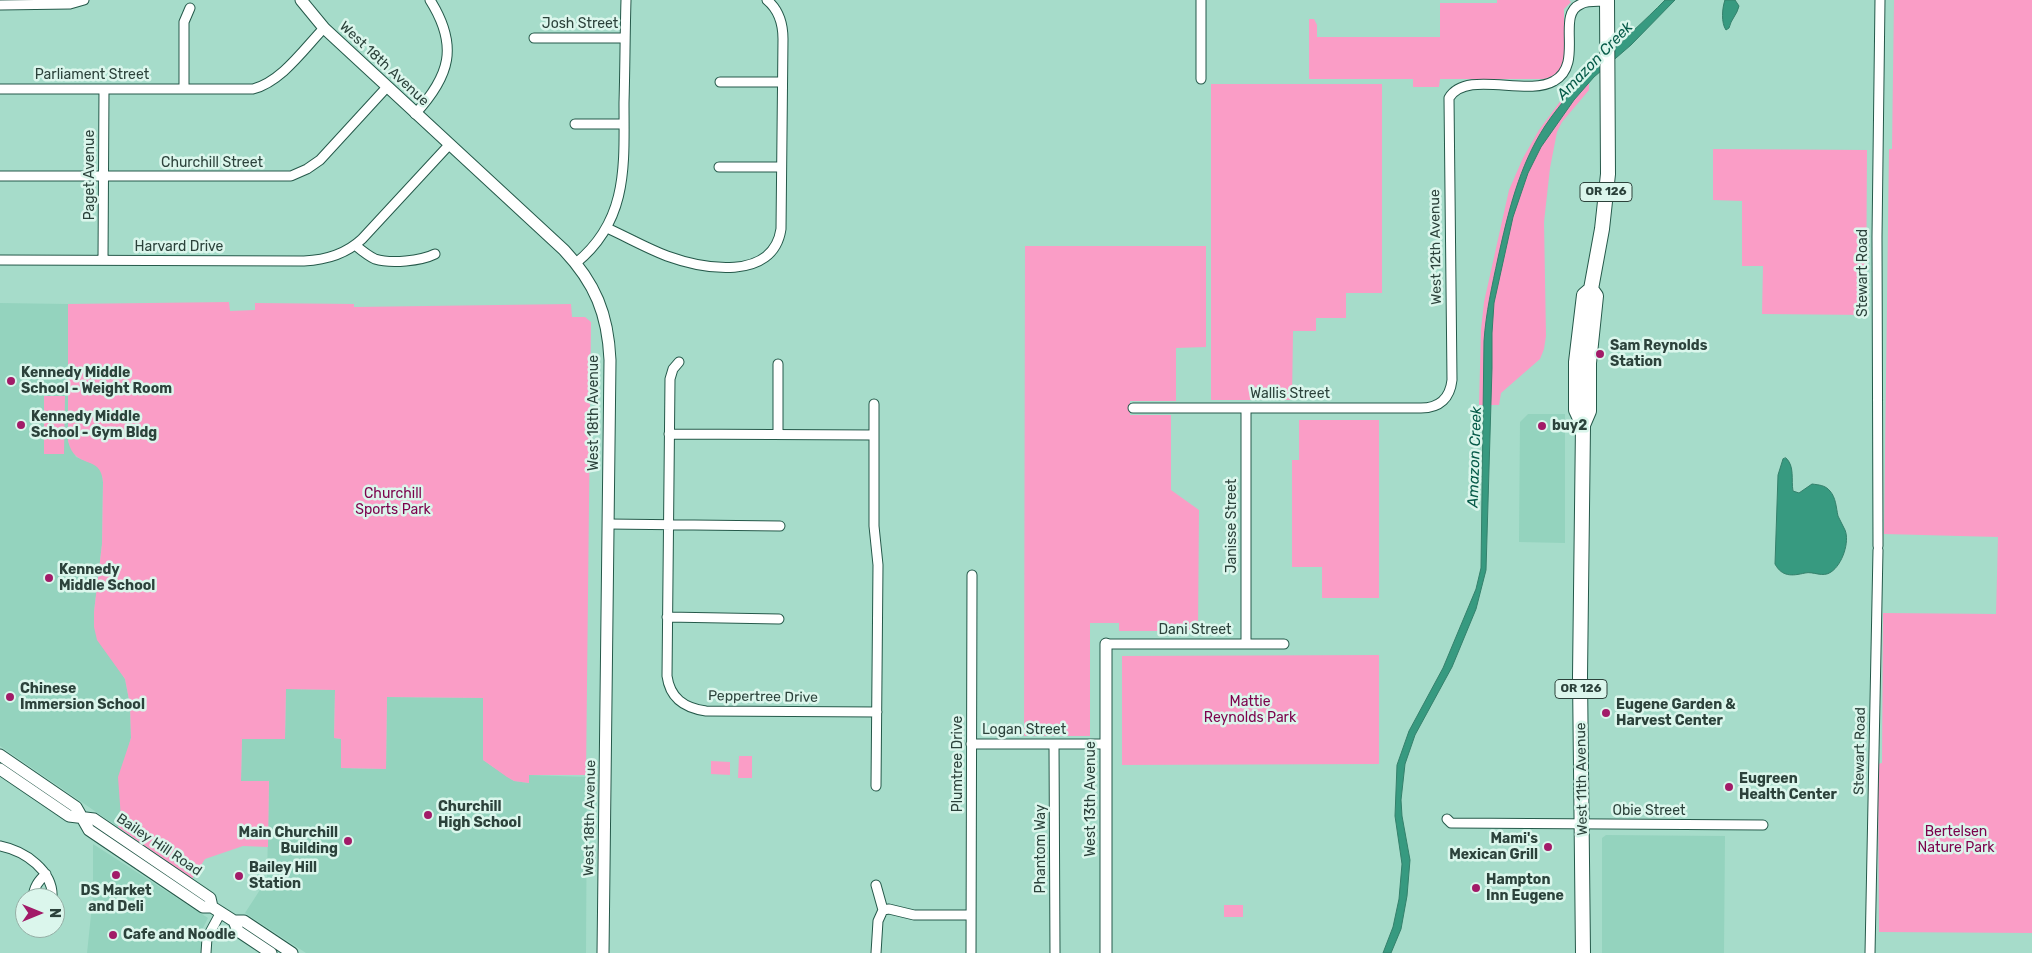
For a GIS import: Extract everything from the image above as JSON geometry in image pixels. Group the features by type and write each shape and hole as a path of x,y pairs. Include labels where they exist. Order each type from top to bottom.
{"main road":[{"name":"West 11th Avenue","path":"1583,953 1580,662 1583,425 1576,410 1576,362 1584,295 1591,289 1602,229 1606,194 1607,1"}],"street":[{"path":"0,5 70,4 84,0"},
{"name":"West 18th Avenue","path":"301,0 324,28 576,263 587,278 601,305 609,340 603,953"},
{"path":"415,114 438,86 446,60 446,35 439,16 430,0"},
{"name":"Josh Street","path":"576,263 594,246 607,228 615,211 622,180 626,0"},
{"path":"607,228 657,252 688,262 723,267 752,265 769,255 778,243 781,229 783,30 778,13 767,0"},
{"path":"1201,0 1201,79"},
{"name":"Stewart Road","path":"1870,953 1878,548 1876,255 1880,0"},
{"name":"West 12th Avenue","path":"1444,400 1451,388 1452,380 1449,98 1453,92 1466,85 1541,85 1554,82 1565,72 1568,64 1570,21 1574,9 1579,4 1586,2 1607,1"},
{"path":"184,89 184,22 190,8"},
{"name":"Parliament Street","path":"0,89 242,90 259,87 277,76 324,28"},
{"name":"Josh Street","path":"534,38 625,38"},
{"path":"720,82 782,82"},
{"name":"Churchill Street","path":"0,176 279,177 297,174 320,160 387,87"},
{"name":"Paget Avenue","path":"104,89 104,260"},
{"path":"576,124 624,124"},
{"name":"Harvard Drive","path":"0,260 312,260 334,256 355,245 449,145"},
{"path":"719,167 781,167"},
{"path":"355,245 372,258 383,261 419,260 436,254"},
{"name":"Peppertree Drive","path":"679,362 673,369 670,379 669,434 668,684 674,696 687,706 706,711 877,712"},
{"path":"778,364 778,434"},
{"name":"Wallis Street","path":"1133,408 1430,408 1444,400"},
{"path":"874,404 874,534 878,565 876,786"},
{"name":"Janisse Street","path":"1246,408 1246,644"},
{"path":"669,434 874,435"},
{"path":"608,524 780,526"},
{"name":"Plumtree Drive","path":"971,953 972,575"},
{"path":"667,617 779,619"},
{"name":"Dani Street","path":"1106,644 1284,644"},
{"name":"West 13th Avenue","path":"1106,644 1106,953"},
{"name":"Logan Street","path":"971,744 1106,744"},
{"name":"Phantom Way","path":"1054,744 1055,953"},
{"name":"Bailey Hill Road","path":"0,755 76,807 90,830 203,907 216,909 234,921 244,921 292,953"},
{"name":"Bailey Hill Road","path":"0,769 69,816 94,819 210,898 216,909"},
{"name":"Obie Street","path":"1447,820 1450,823 1763,825"},
{"path":"0,846 16,851 43,869 50,880 51,888"},
{"path":"142,865 156,861"},
{"path":"35,888 46,874"},
{"path":"876,885 883,910 878,921 876,953"},
{"path":"206,953 208,933 216,909"},
{"path":"883,910 889,909 914,915 971,915"},
{"name":"Bailey Hill Road","path":"234,921 238,931 271,953"}],"shaded area":[{"path":"1665,0 1675,0 1631,45 1594,77 1574,100 1541,147 1528,173 1513,217 1494,303 1486,570 1476,609 1452,667 1415,735 1405,764 1401,800 1410,860 1407,896 1401,929 1391,953 1383,953 1393,927 1399,899 1402,864 1395,816 1397,765 1409,731 1443,668 1476,589 1481,568 1484,341 1491,289 1510,207 1528,157 1545,126 1558,108 1586,76"},
{"path":"1725,0 1735,0 1739,6 1729,28 1726,30 1722,15"},
{"name":"Kennedy Middle School","path":"0,303 68,304 68,441 76,457 99,466 103,482 102,544 94,612 115,664 125,679 130,705 131,738 126,756 121,818 118,827 0,746"},
{"path":"1528,414 1565,414 1565,543 1519,542 1520,422"},
{"path":"1786,458 1792,469 1793,491 1799,493 1812,484 1824,486 1835,500 1838,516 1845,530 1846,547 1839,564 1828,574 1788,574 1781,571 1775,564 1778,475 1783,459"},
{"name":"Churchill High School","path":"286,689 335,690 334,738 341,739 341,768 386,769 387,697 484,698 483,760 514,781 529,783 529,775 587,777 586,953 306,953 245,913 267,879 269,782 241,781 242,739 285,739"},
{"path":"1606,835 1725,836 1724,953 1602,953 1602,838"},
{"path":"93,844 208,918 202,930 201,953 87,953 93,896"}],"green space":[{"path":"1497,0 1569,0 1571,2 1564,9 1564,61 1556,74 1542,79 1440,79 1439,87 1413,87 1413,79 1309,79 1309,19 1314,19 1317,25 1317,37 1440,37 1440,3 1497,3"},
{"name":"Bertelsen Nature Park","path":"1894,0 2032,0 2032,933 1879,932 1878,764 1882,763 1883,613 1996,614 1998,537 1884,534 1889,149 1892,149"},
{"path":"1589,70 1589,90 1562,122 1557,132 1550,168 1544,222 1546,336 1544,349 1540,359 1501,393 1499,405 1479,405 1481,330 1484,302 1509,190 1523,158 1539,130 1573,84"},
{"path":"1211,84 1382,84 1382,293 1346,293 1346,318 1316,318 1316,331 1293,331 1292,400 1211,400"},
{"path":"1713,149 1867,150 1866,315 1762,314 1763,266 1742,266 1742,201 1713,200"},
{"path":"1025,246 1206,246 1206,347 1176,348 1176,401 1130,401 1130,415 1171,415 1171,490 1199,510 1198,631 1119,631 1119,623 1090,623 1090,736 1024,736"},
{"name":"Churchill Sports Park","path":"229,302 230,311 255,310 255,303 354,304 354,307 571,304 572,317 585,317 591,322 586,775 529,775 529,783 514,781 483,760 483,698 387,697 386,769 341,768 341,739 334,738 335,690 286,689 285,739 242,739 241,781 269,781 268,847 243,846 205,859 192,879 118,827 121,818 118,777 131,738 130,705 125,679 97,640 94,627 102,544 103,482 98,468 76,456 71,450 68,441 68,304"},
{"path":"44,396 65,396 64,454 44,454"},
{"path":"1299,420 1379,420 1379,598 1322,598 1322,567 1292,567 1292,460 1299,460"},
{"name":"Mattie Reynolds Park","path":"1379,655 1379,764 1122,765 1122,656"},
{"path":"739,756 752,756 752,778 738,778"},
{"path":"711,761 730,762 730,775 711,774"},
{"path":"1224,905 1243,905 1243,917 1224,917"}],"place":[{"name":"Sam Reynolds Station","path":"1600,354"},
{"name":"Kennedy Middle School - Weight Room","path":"11,381"},
{"name":"Kennedy Middle School - Gym Bldg","path":"21,425"},
{"name":"buy2","path":"1542,426"},
{"name":"Kennedy Middle School","path":"49,578"},
{"name":"Chinese Immersion School","path":"10,697"},
{"name":"Eugene Garden & Harvest Center","path":"1606,713"},
{"name":"Eugreen Health Center","path":"1729,787"},
{"name":"Churchill High School","path":"428,815"},
{"name":"Main Churchill Building","path":"348,841"},
{"name":"Mami's Mexican Grill","path":"1548,847"},
{"name":"DS Market and Deli","path":"116,875"},
{"name":"Bailey Hill Station","path":"239,876"},
{"name":"Hampton Inn Eugene","path":"1476,888"},
{"name":"Cafe and Noodle","path":"113,935"}],"water label":[{"name":"Amazon Creek","path":"1595,61"},
{"name":"Amazon Creek","path":"1475,457"}]}
